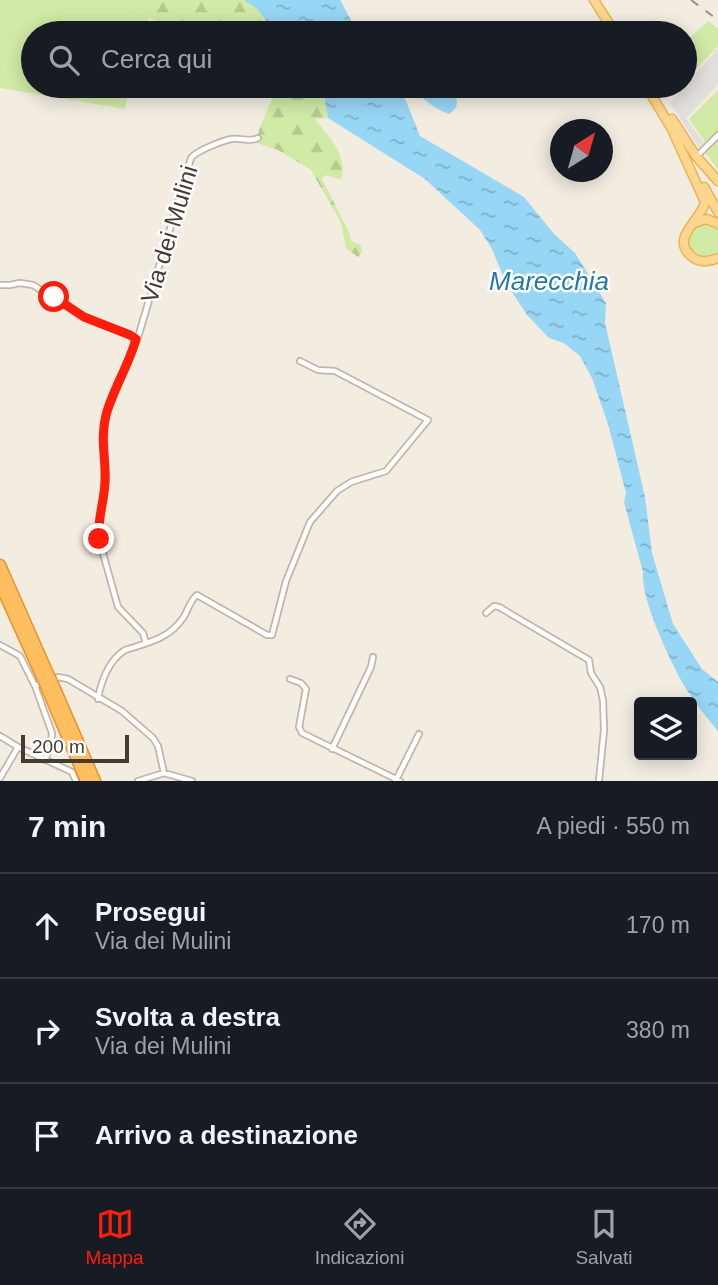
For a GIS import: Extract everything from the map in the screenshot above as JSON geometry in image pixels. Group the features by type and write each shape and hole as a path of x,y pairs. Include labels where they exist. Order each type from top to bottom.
{"highway":[{"path":"0,565 86,781"},
{"path":"0,584 95,781"}],"main road":[{"path":"594,0 607,21"},
{"path":"653,98 718,212"},
{"path":"657,98 696,156 718,181"},
{"path":"674,134 705,202 704,209 691,224 684,238 687,251 698,260 718,258"},
{"path":"691,224 707,219 718,223"}],"street":[{"path":"696,156 718,135"},
{"name":"Via dei Mulini","path":"146,643 143,634 116,603 98,530 106,479 102,452 104,426 110,403 139,334 191,158 198,151 233,138 252,141 258,138"},
{"name":"Via dei Mulini","path":"0,285 20,282 33,285 84,317 136,339"},
{"path":"98,699 108,670 118,655 172,632 188,611 193,597 197,595 264,634 272,635 290,568 304,534 318,510 337,491 351,482 386,471 428,419 335,370 318,370 300,361"},
{"path":"486,614 494,606 499,607 589,660 591,673 600,687 603,700 604,730 599,781"},
{"path":"0,645 20,656 45,682 52,733 51,745 44,760"},
{"path":"332,749 371,667 373,657"},
{"path":"45,682 58,677 64,678 122,711 153,738 158,746 164,773"},
{"path":"290,679 301,683 306,689 299,727 302,733 398,780 419,734"},
{"path":"0,736 72,772 76,781"},
{"path":"0,778 18,747"},
{"path":"138,781 164,773 192,781"}],"green space":[{"path":"0,0 123,0 149,17 148,21 21,21 21,92 0,88"},
{"path":"123,0 244,0 257,9 266,21 155,21"},
{"path":"708,21 718,29 718,46 697,68 697,31"},
{"path":"718,90 718,130 705,142 689,119"},
{"path":"60,98 127,98 125,109"},
{"path":"272,98 324,98 328,118 315,119 336,147 343,171 341,180 326,175 322,179 351,241 361,245 362,252 358,257 346,248 341,223 311,170 278,150 257,143 259,130"},
{"path":"718,139 718,170 705,152"},
{"path":"706,221 718,226 718,255 703,257 696,255 687,243 691,228"}],"shaded area":[{"path":"718,48 718,85 686,118 705,145 700,149 670,103 674,98 697,98 697,72"}],"water":[{"path":"244,0 340,0 351,21 266,21 257,9"},
{"name":"Marecchia","path":"324,98 404,98 420,136 524,197 554,234 575,253 606,303 605,323 645,497 652,553 673,624 702,669 718,682 718,731 697,705 697,697 692,697 682,681 652,616 624,502 626,493 608,424 592,378 580,356 564,343 549,338 527,315 506,283 492,249 480,230 425,179 328,118"},
{"path":"423,98 456,98 457,103 449,114"}],"railway":[{"path":"691,0 718,20"}],"route":[{"path":"54,297 74,312 136,339 106,415 102,452 106,479 99,520 99,539"}]}
